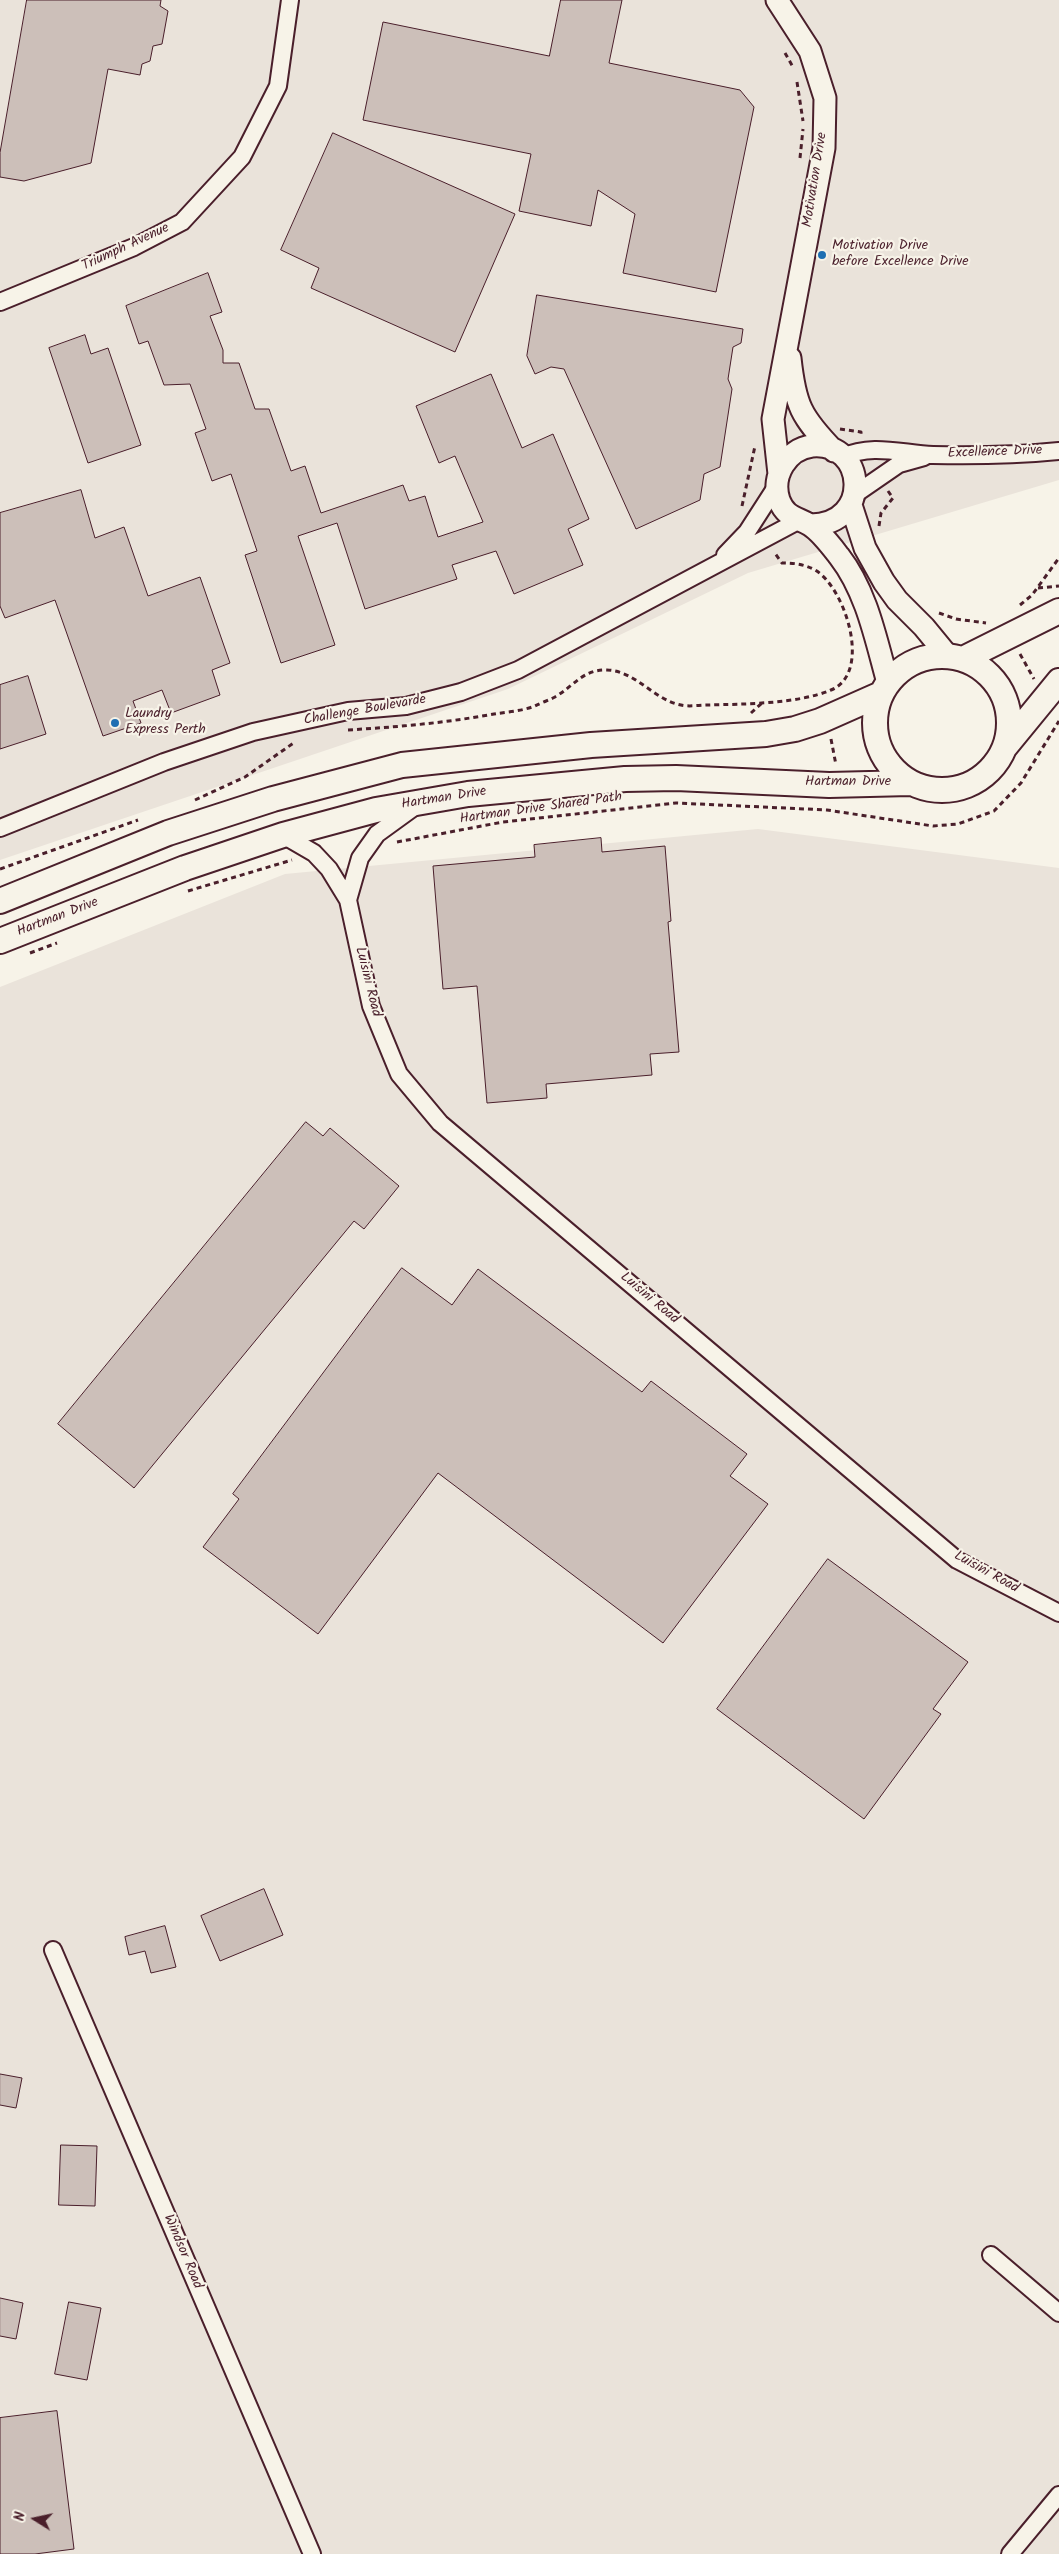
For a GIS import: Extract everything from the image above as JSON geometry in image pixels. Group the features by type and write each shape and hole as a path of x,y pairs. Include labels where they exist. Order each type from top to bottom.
{"main road":[{"path":"1053,688 1005,748 998,762 987,774 966,786 942,791 926,789 910,783 897,773 886,760 878,744 875,728 876,711 885,689 904,668 924,658 955,657 1011,635 1059,611"},
{"path":"955,657 982,668 998,684 1004,698 1010,726 1005,748"},
{"path":"0,901 168,834 273,799 402,765 590,745 766,734 795,730 826,719 885,689"},
{"name":"Hartman Drive","path":"0,941 185,868 284,834 376,810 421,802 468,794 625,779 676,778 833,785 910,783"}],"street":[{"name":"Triumph Avenue","path":"0,302 134,247 182,222 242,157 278,86 290,0"},
{"name":"Motivation Drive","path":"777,0 810,51 825,98 824,148 774,404 773,436 777,480"},
{"name":"Motivation Drive","path":"788,340 794,390 807,422 839,454"},
{"path":"885,689 858,586 839,556 804,523 783,507 777,480 787,459 801,449 824,447 839,454 854,474 853,500 866,548 884,582 955,657"},
{"name":"Excellence Drive","path":"839,454 865,450 931,455 1017,456 1059,451"},
{"name":"Excellence Drive","path":"853,500 878,477 899,464 931,455"},
{"name":"Challenge Boulevarde","path":"716,564 754,523 777,480"},
{"path":"804,523 823,525 834,521 844,514 853,500"},
{"name":"Challenge Boulevarde","path":"0,828 164,762 253,732 348,711 406,706 461,692 518,670 716,564 804,523"},
{"name":"Luisini Road","path":"348,900 360,858 377,834 421,802"},
{"name":"Luisini Road","path":"284,834 316,856 329,869 348,900 371,1006 399,1074 440,1123 957,1560 1059,1613"},
{"name":"Windsor Road","path":"53,1950 312,2554"},
{"path":"991,2255 1059,2313"},
{"path":"1010,2554 1059,2495"}],"path":[{"path":"783,48 796,74 804,121 800,163"},
{"path":"807,422 820,417 832,428 860,432 865,450"},
{"path":"754,523 742,505 756,443 773,436"},
{"path":"878,477 893,498 881,513 879,534"},
{"path":"346,731 430,725 532,707 556,696 589,671 598,670 625,673 680,705 744,704 819,695 834,689 844,681 850,667 853,651 849,622 833,590 816,571 801,564 782,563 766,540"},
{"path":"1017,608 1037,588 1059,558"},
{"path":"1037,588 1059,586"},
{"path":"932,611 956,620 986,623 1002,617 1036,683 1053,688"},
{"path":"819,695 826,719 836,770 828,810"},
{"name":"Hartman Drive Shared Path","path":"392,843 503,822 676,803 828,810 933,826 958,824 994,811 1021,783 1059,721"},
{"path":"187,803 245,777 293,742 302,740"},
{"path":"0,869 140,820"},
{"path":"184,893 281,862 316,856"},
{"path":"26,954 61,942"}],"shaded area":[{"path":"0,0 1059,0 1059,480 748,573 508,689 0,860"},
{"path":"758,829 1059,868 1059,2554 0,2554 0,987 285,874"}],"building":[{"path":"27,0 161,0 160,6 168,11 162,44 153,46 150,61 142,64 140,75 108,69 91,163 24,181 0,177 0,153"},
{"path":"561,0 622,0 609,63 740,90 754,107 716,292 623,273 635,214 598,190 591,226 519,211 531,154 363,120 383,22 549,56"},
{"path":"333,133 515,214 455,352 311,288 319,268 281,250"},
{"path":"208,273 222,312 210,316 223,350 223,363 239,363 255,409 269,409 291,471 305,466 321,513 403,485 409,501 425,496 438,537 483,522 455,456 439,463 416,406 491,374 522,448 553,434 589,519 568,529 583,565 514,594 496,551 452,565 457,579 365,609 337,523 298,536 335,645 281,663 245,555 257,551 231,474 212,481 195,433 206,429 190,384 164,385 148,341 139,344 126,306"},
{"path":"537,295 743,329 741,343 733,347 728,379 732,389 720,467 704,474 700,500 636,529 564,369 551,367 535,374 527,356"},
{"path":"85,335 91,354 108,348 141,445 88,463 49,348"},
{"path":"81,490 95,538 124,527 148,596 200,577 230,663 212,670 220,695 171,713 162,690 133,701 141,723 103,736 55,600 5,618 0,606 0,513"},
{"path":"28,676 46,734 0,749 0,685"},
{"path":"601,838 602,852 665,846 671,921 668,922 679,1052 650,1054 652,1075 546,1084 547,1098 487,1103 477,986 443,989 433,866 535,857 534,845"},
{"path":"306,1122 323,1136 330,1128 399,1186 364,1229 354,1221 134,1488 58,1424"},
{"path":"402,1268 452,1305 478,1269 642,1392 651,1381 747,1454 730,1476 768,1504 663,1643 438,1473 318,1634 203,1547 239,1499 233,1494"},
{"path":"828,1559 968,1662 933,1709 941,1714 864,1819 717,1709"},
{"path":"264,1889 283,1935 220,1961 201,1916"},
{"path":"165,1926 176,1967 151,1973 145,1951 129,1955 125,1937"},
{"path":"0,2074 22,2078 16,2108 0,2105"},
{"path":"61,2145 97,2146 95,2206 59,2205"},
{"path":"0,2298 23,2303 16,2339 0,2336"},
{"path":"69,2302 101,2308 87,2380 55,2374"},
{"path":"57,2411 74,2549 35,2554 0,2554 0,2418"}],"place":[{"name":"Motivation Drive before Excellence Drive","path":"822,255"},
{"name":"Laundry Express Perth","path":"115,723"}]}
